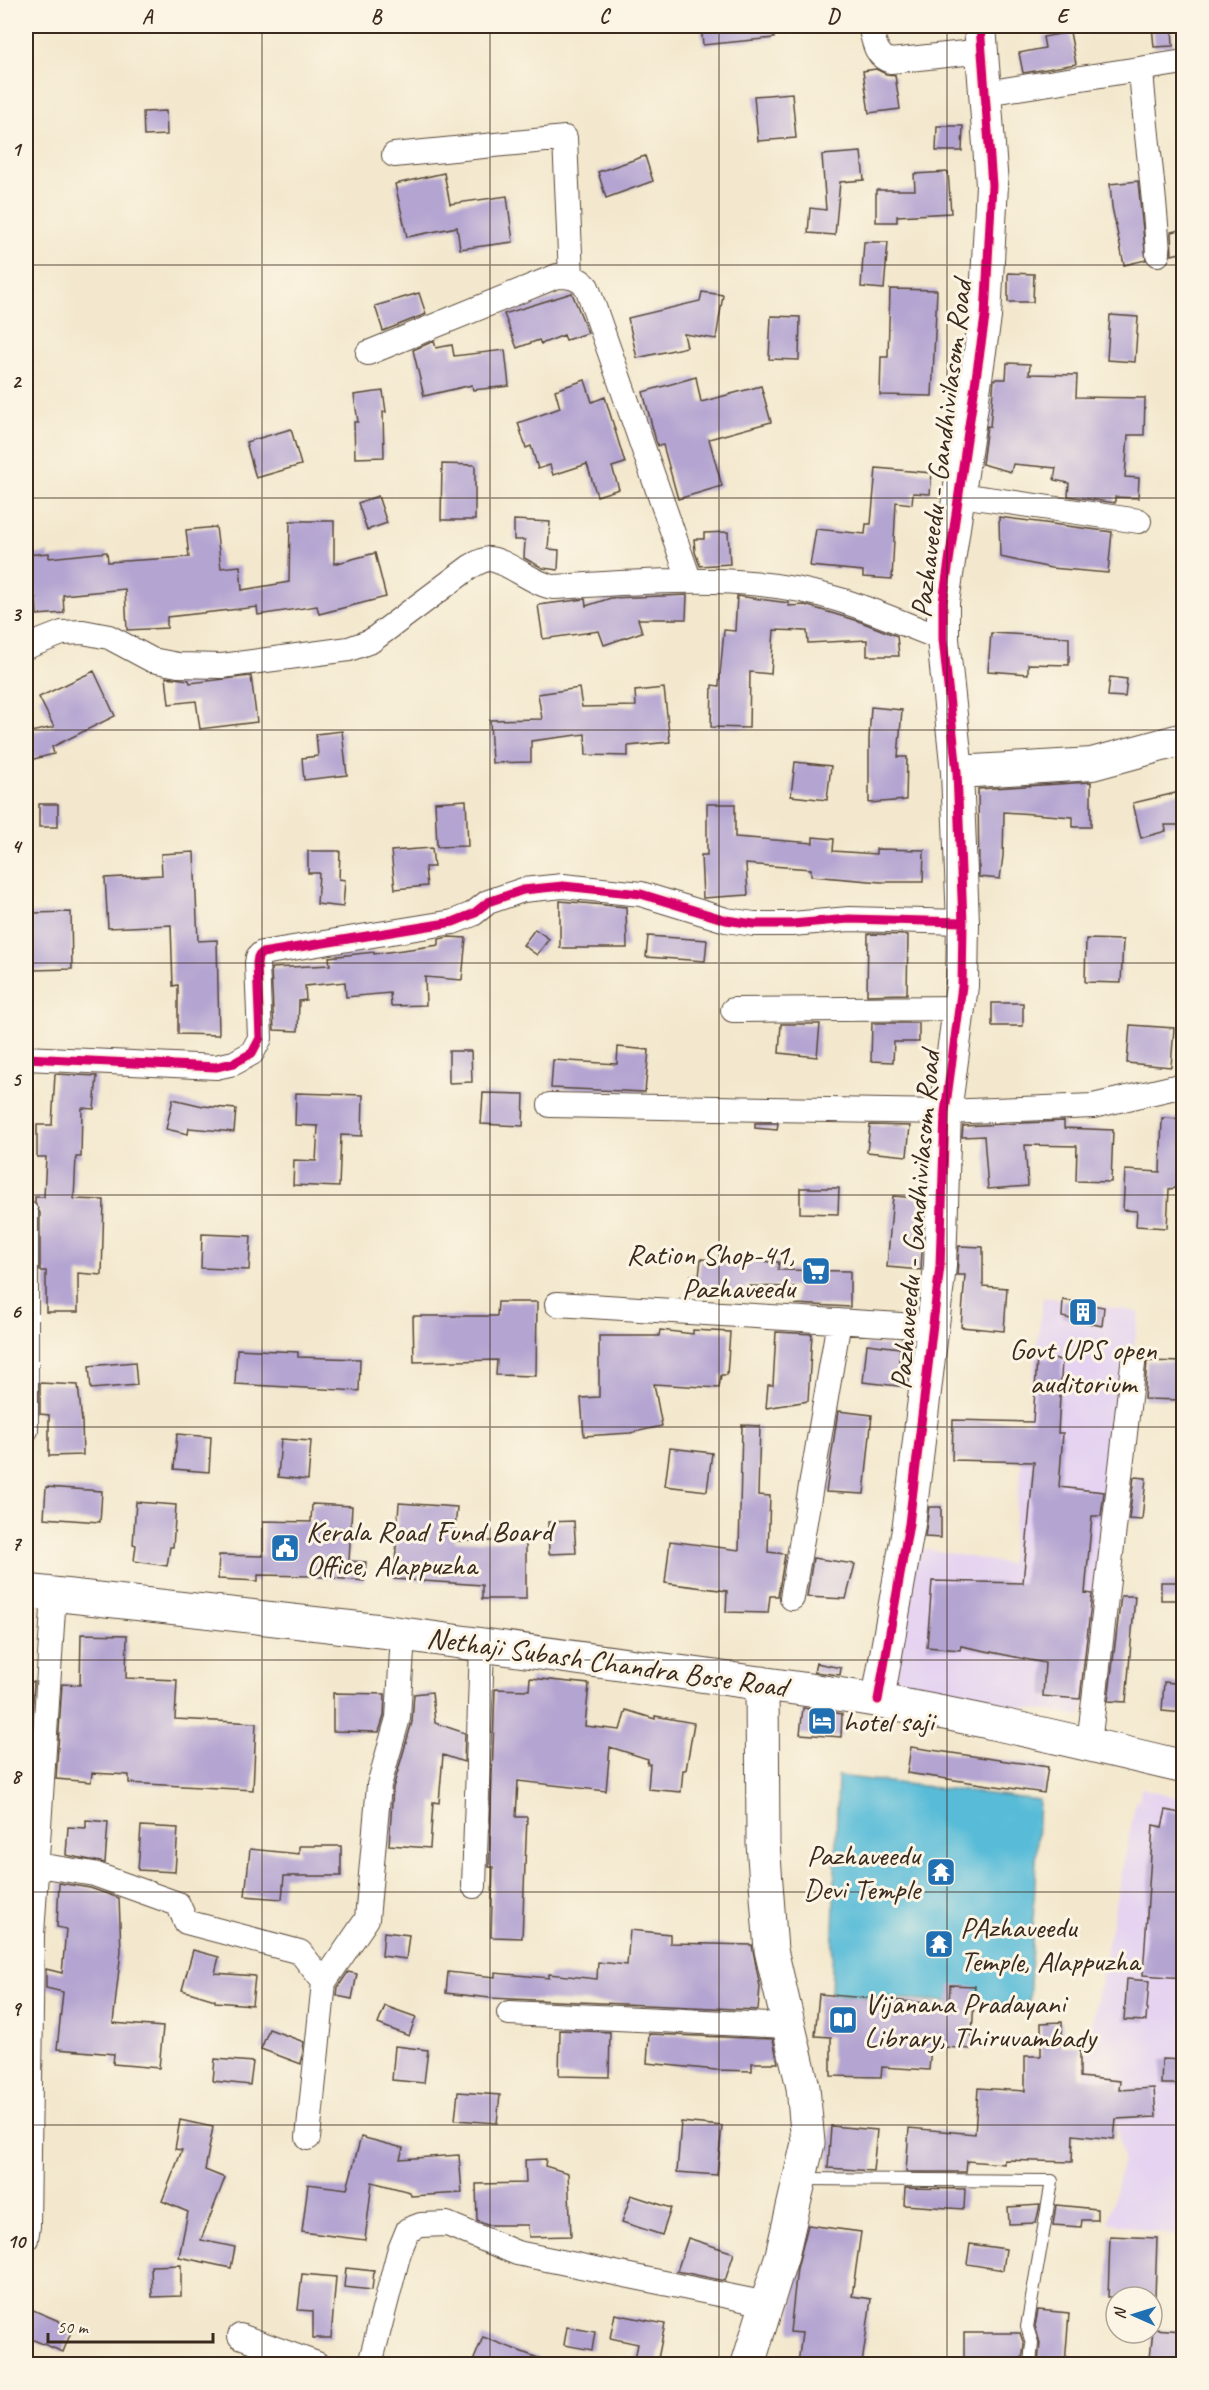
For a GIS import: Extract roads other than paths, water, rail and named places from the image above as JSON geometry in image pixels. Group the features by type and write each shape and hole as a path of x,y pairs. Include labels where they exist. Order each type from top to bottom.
{"main road":[{"name":"Nethaji Subash Chandra Bose Road","path":"40,1593 403,1634 878,1700 1089,1744 1184,1767"},
{"path":"748,2364 782,2255 808,2143 803,2087 771,1950 763,1843 762,1683"}],"street":[{"path":"870,26 877,51 883,59 891,61 981,38"},
{"name":"Pazhaveedu - Gandhivilasom Road","path":"878,1700 909,1524 933,1327 940,1266 945,1112 962,987 963,922 957,772 943,639 943,602 985,317 992,185 981,38"},
{"path":"985,93 1184,62"},
{"path":"1141,69 1156,211 1158,254"},
{"path":"394,155 565,138 571,276"},
{"path":"368,353 557,276 571,276 581,281 587,287 689,579"},
{"path":"960,495 1139,520"},
{"path":"26,647 62,633 83,632 109,637 152,660 178,665 222,666 349,649 371,641 470,567 488,559 500,562 542,585 553,587 689,579 798,590 839,599 943,639"},
{"path":"957,772 1092,764 1184,739"},
{"path":"26,1058 216,1067 234,1064 252,1053 260,1038 257,963 262,953 453,922 473,914 488,902 523,890 563,886 641,894 726,920 754,924 792,924 849,919 963,922"},
{"path":"733,1010 959,1008"},
{"path":"550,1105 945,1112 1093,1106 1184,1085"},
{"path":"26,1213 26,1431"},
{"path":"557,1304 933,1327"},
{"path":"792,1598 839,1321"},
{"path":"1089,1744 1133,1364"},
{"path":"26,2239 28,2067 32,1935 37,1864 40,1593"},
{"path":"308,2138 324,1982 367,1918 380,1785 398,1718 403,1634"},
{"path":"474,1886 482,1645"},
{"path":"37,1864 94,1875 178,1904 186,1922 300,1952 324,1982"},
{"path":"509,2013 790,2026"},
{"path":"370,2364 399,2252 408,2230 421,2224 447,2224 517,2253 766,2304"},
{"path":"240,2336 317,2364"}],"lane":[{"path":"799,2179 1052,2181 1027,2327 1032,2343 1030,2364"}],"water":[{"path":"838,1776 1039,1800 1029,2006 831,1995"}],"place":[{"name":"Ration Shop-41, Pazhaveedu","path":"816,1271"},
{"name":"Govt UPS open auditorium","path":"1083,1312"},
{"name":"Kerala Road Fund Board Office, Alappuzha","path":"285,1548"},
{"name":"hotel saji","path":"822,1721"},
{"name":"Pazhaveedu Devi Temple","path":"941,1872"},
{"name":"PAzhaveedu Temple, Alappuzha","path":"939,1944"},
{"name":"Vijanana Pradayani Library, Thiruvambady","path":"843,2020"}]}
